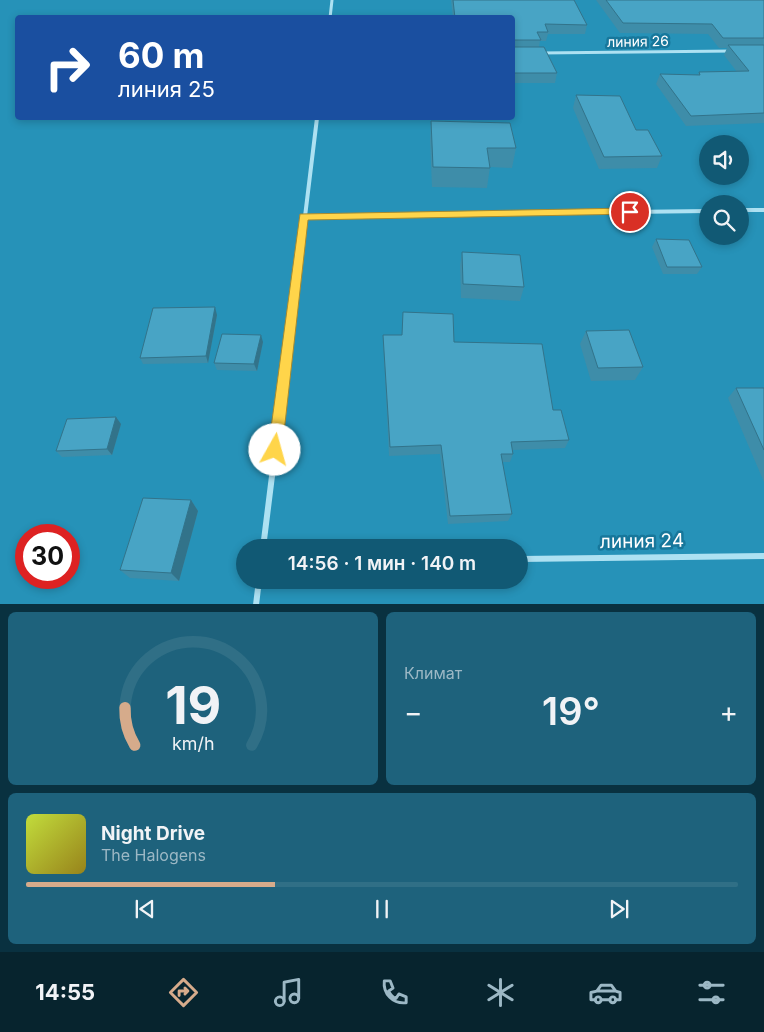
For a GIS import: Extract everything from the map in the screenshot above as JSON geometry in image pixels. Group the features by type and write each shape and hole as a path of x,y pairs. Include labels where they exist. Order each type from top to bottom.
{"street":[{"path":"330,15 332,0"},
{"name":"линия 26","path":"532,53 735,51"},
{"path":"264,539 303,216 317,120"},
{"path":"749,210 764,210"},
{"path":"303,216 699,211"},
{"name":"линия 24","path":"528,559 764,556"},
{"path":"256,604 258,589"}],"shaded area":[{"path":"0,0 764,0 764,604 0,604"}],"building":[{"path":"453,0 574,0 587,25 545,24 548,32 537,32 541,40 515,40 515,15 455,15"},
{"path":"606,0 764,0 764,38 723,38 712,24 623,23"},
{"path":"728,45 764,45 764,113 691,116 660,74 700,75 699,72 749,71"},
{"path":"515,47 544,47 557,73 515,73"},
{"path":"576,95 620,96 636,130 648,130 662,156 604,157"},
{"path":"431,121 510,123 516,148 487,148 490,168 433,167"},
{"path":"656,239 689,240 702,267 667,267"},
{"path":"462,252 520,255 524,287 463,284"},
{"path":"215,307 206,356 140,358 153,308"},
{"path":"403,312 453,314 454,342 542,344 553,410 561,410 569,440 511,442 513,454 501,454 512,514 450,516 441,445 390,447 383,335 402,335"},
{"path":"629,330 643,367 598,368 586,331"},
{"path":"222,334 261,335 254,364 214,363"},
{"path":"736,388 764,388 764,450"},
{"path":"116,417 107,449 56,451 67,419"},
{"path":"143,498 191,500 171,573 120,570"}],"route":[{"path":"275,450 303,216 630,212"}]}
